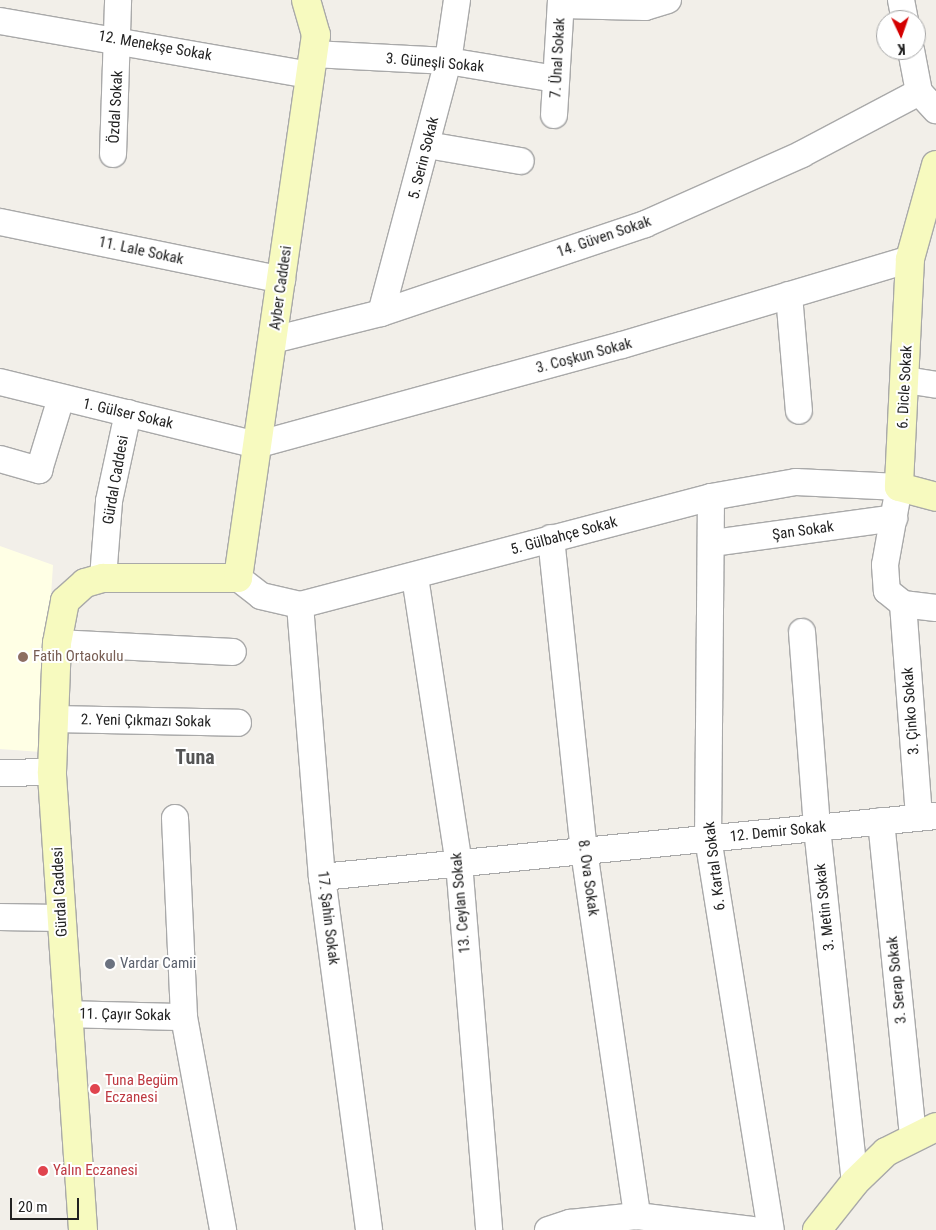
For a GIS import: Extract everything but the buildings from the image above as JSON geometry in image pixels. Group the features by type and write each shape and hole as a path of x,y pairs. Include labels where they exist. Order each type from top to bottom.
{"main road":[{"name":"Ayber Caddesi","path":"238,578 316,35 306,0"},
{"name":"6. Dicle Sokak","path":"899,487 906,380 910,259 936,165"},
{"path":"899,487 936,497"},
{"name":"Gürdal Caddesi","path":"83,1230 66,1014 52,772 57,643 65,601 85,583 103,578 238,578"},
{"path":"817,1230 855,1182 886,1152 924,1132"}],"street":[{"name":"Özdal Sokak","path":"113,154 120,38 118,0"},
{"name":"5. Serin Sokak","path":"381,313 448,61 457,0"},
{"path":"561,3 645,7 668,0"},
{"name":"7. Ünal Sokak","path":"554,115 561,3"},
{"name":"12. Menekşe Sokak","path":"0,21 312,65"},
{"path":"914,60 927,101"},
{"name":"3. Güneşli Sokak","path":"312,65 448,61 556,79"},
{"name":"14. Güven Sokak","path":"273,340 381,313 646,224 802,154 927,101"},
{"path":"427,145 521,161"},
{"name":"11. Lale Sokak","path":"0,222 282,280"},
{"name":"3. Coşkun Sokak","path":"256,445 790,295 910,259"},
{"path":"790,295 799,411"},
{"path":"906,380 936,385"},
{"name":"1. Gülser Sokak","path":"0,382 256,445"},
{"path":"0,459 39,470 61,398"},
{"name":"Gürdal Caddesi","path":"103,578 109,501 128,413"},
{"name":"5. Gülbahçe Sokak","path":"238,578 261,596 300,605 416,577 551,538 711,497 796,482 899,487"},
{"name":"6. Dicle Sokak","path":"899,487 885,565 887,591 903,604"},
{"name":"6. Kartal Sokak","path":"711,497 708,838 771,1230"},
{"name":"Şan Sokak","path":"712,543 894,518"},
{"name":"8. Ova Sokak","path":"551,538 584,851 637,1216"},
{"name":"13. Ceylan Sokak","path":"416,577 458,863 489,1230"},
{"path":"903,604 936,608"},
{"name":"3. Çinko Sokak","path":"903,604 927,817"},
{"name":"17. Şahin Sokak","path":"300,605 322,877 369,1230"},
{"name":"3. Metin Sokak","path":"802,632 817,828 855,1182"},
{"path":"57,643 234,652"},
{"name":"2. Yeni Çıkmazı Sokak","path":"54,719 238,723"},
{"path":"0,773 52,772"},
{"name":"12. Demir Sokak","path":"322,877 927,817"},
{"path":"175,818 184,1016 222,1230"},
{"name":"3. Serap Sokak","path":"881,821 924,1132"},
{"path":"0,917 61,918"},
{"name":"11. Çayır Sokak","path":"66,1014 184,1016"},
{"path":"548,1230 570,1223 637,1216 752,1230"}],"shaded area":[{"name":"Fatih Ortaokulu","path":"0,546 53,565 41,752 0,749"}],"place":[{"name":"Fatih Ortaokulu","path":"23,657"},
{"name":"Vardar Camii","path":"110,964"},
{"name":"Tuna Begüm Eczanesi","path":"95,1089"},
{"name":"Yalın Eczanesi","path":"43,1171"}],"district":[{"name":"Tuna","path":"195,757"}]}
